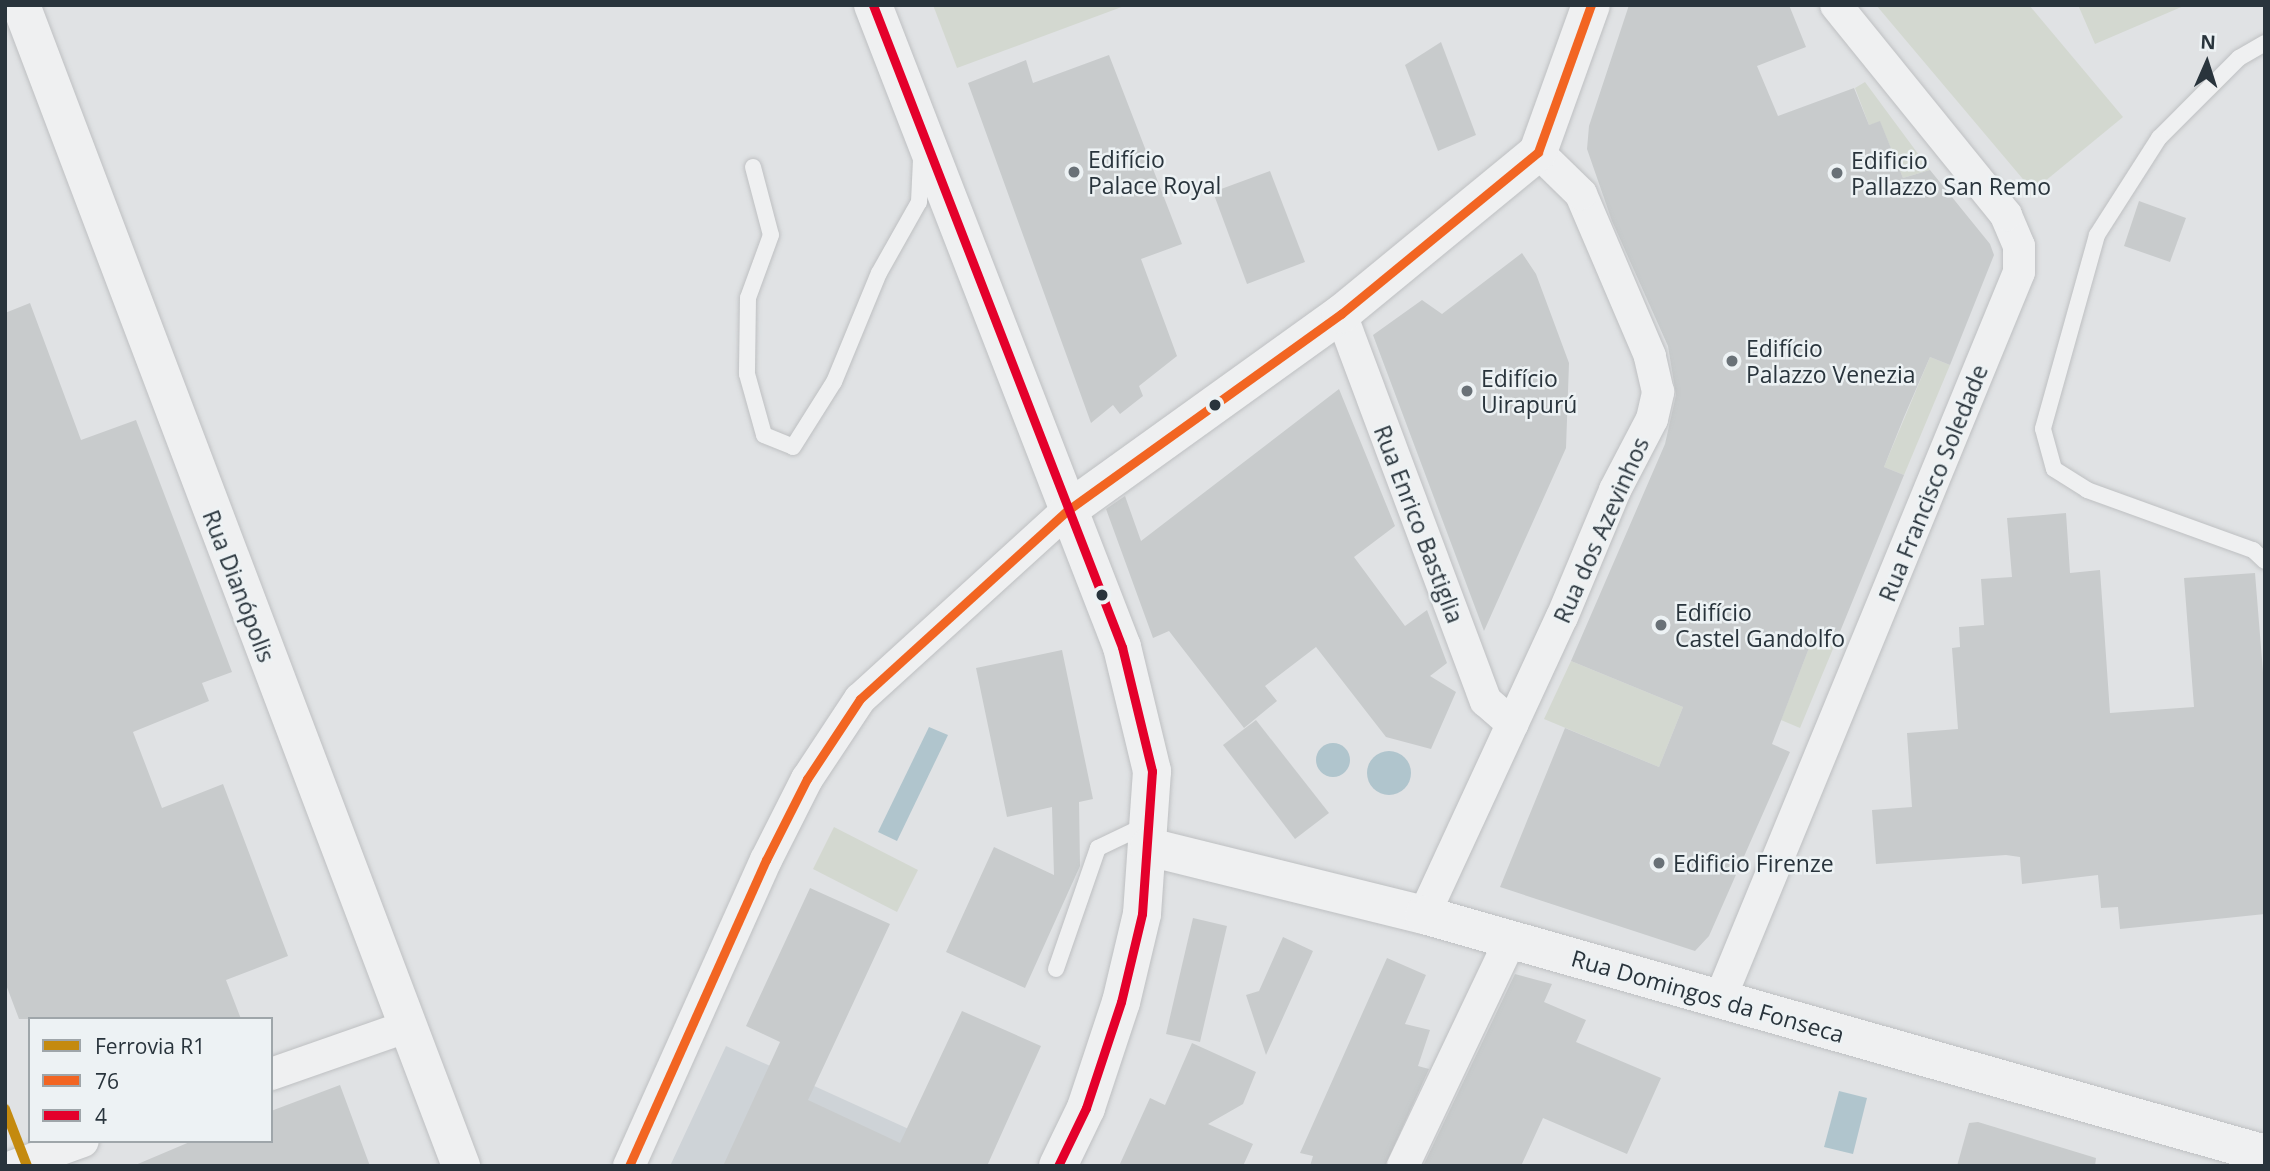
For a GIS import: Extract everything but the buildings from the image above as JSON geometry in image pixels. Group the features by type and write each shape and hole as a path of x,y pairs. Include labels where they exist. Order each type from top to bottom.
{"street":[{"name":"Rua Dianópolis","path":"21,5 405,1027 461,1166"},
{"path":"873,5 1122,647 1138,700 1152,771 1142,914 1121,1002 1086,1108 1058,1166"},
{"path":"629,1166 766,860 807,779 860,699 1068,510 1341,314 1538,152 1591,5"},
{"name":"Rua Francisco Soledade","path":"1720,999 2019,272 2019,246 2006,215 1836,5"},
{"name":"Rua dos Azevinhos","path":"1424,915 1615,490 1652,419 1658,392 1657,374 1581,194 1538,152"},
{"name":"Rua Enrico Bastiglia","path":"1341,314 1486,701 1512,724"},
{"name":"Rua Domingos da Fonseca","path":"1149,835 2265,1154"},
{"path":"1403,1166 1511,939"},
{"path":"273,1073 405,1027"},
{"path":"15,1166 78,1143"}],"lane":[{"path":"2265,43 2239,58 2159,138 2097,235 2043,429 2054,470 2087,490 2253,550 2265,561"},
{"path":"753,167 771,235 748,298 747,374 764,435 793,447 834,382 879,273 919,202 922,133"},
{"path":"1056,969 1098,848 1149,835"}],"shaded area":[{"path":"933,5 1127,5 957,68"},
{"path":"1876,5 2029,5 2123,117 2033,191"},
{"path":"2078,5 2186,5 2095,44"},
{"path":"1865,82 1930,170 1903,178 1880,122 1869,125 1855,88"},
{"path":"1930,357 1950,365 1904,475 1884,467"},
{"path":"1814,635 1835,644 1800,728 1781,720"},
{"path":"1571,661 1683,707 1659,767 1544,719"},
{"path":"834,827 918,870 897,912 813,869"},
{"path":"726,1046 968,1156 963,1166 670,1166"}],"water":[{"path":"929,727 948,735 897,841 878,832"},
{"path":"1333,743 1345,748 1350,760 1345,772 1333,777 1321,772 1316,760 1321,748"},
{"path":"1389,751 1398,752 1405,757 1410,764 1410,782 1405,789 1398,794 1389,795 1380,794 1373,789 1368,782 1367,773 1368,764 1373,757 1380,752"},
{"path":"1839,1091 1867,1098 1853,1154 1824,1147"}],"rail line":[{"name":"R1","path":"5,1109 27,1166"}],"transit line":[{"name":"4","path":"873,5 1122,647 1152,771 1142,914 1121,1002 1086,1108 1058,1166"},
{"name":"76","path":"629,1166 766,860 807,779 860,699 1068,510 1341,314 1538,152 1591,5"}],"place":[{"name":"Edifício Palace Royal","path":"1074,172"},
{"name":"Edificio Pallazzo San Remo","path":"1837,173"},
{"name":"Edifício Palazzo Venezia","path":"1732,361"},
{"name":"Edifício Uirapurú","path":"1467,391"},
{"name":"Edifício Castel Gandolfo","path":"1661,625"},
{"name":"Edificio Firenze","path":"1659,863"}]}
